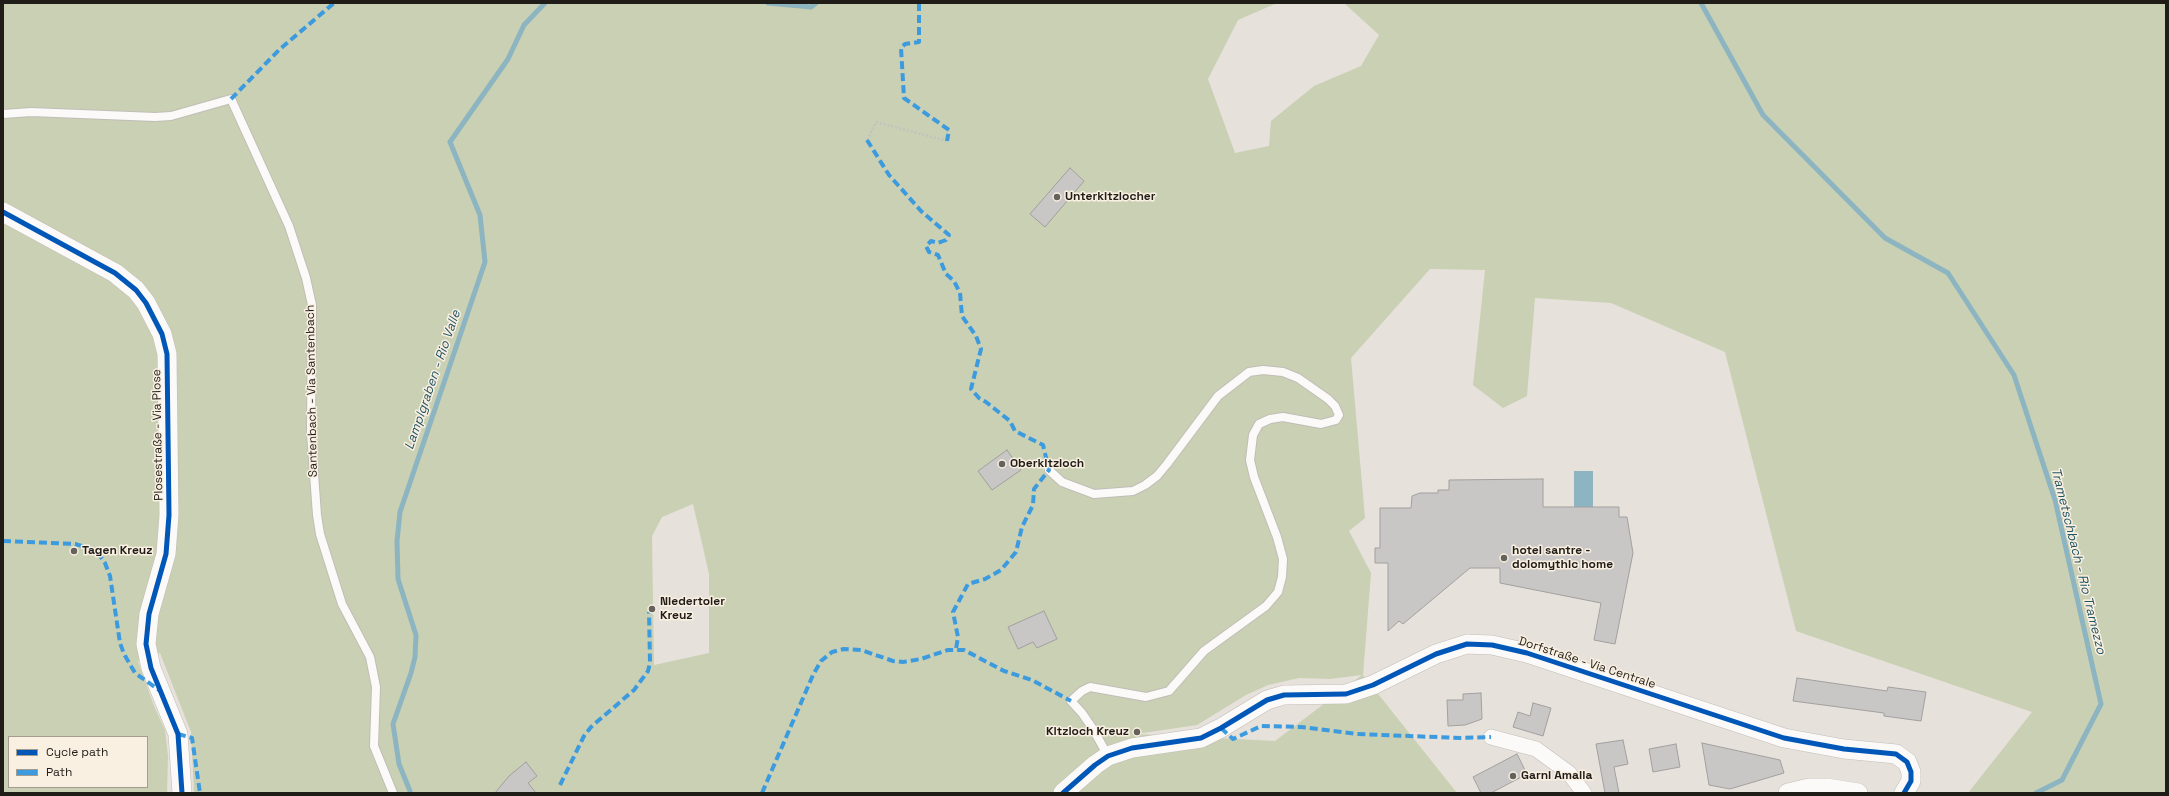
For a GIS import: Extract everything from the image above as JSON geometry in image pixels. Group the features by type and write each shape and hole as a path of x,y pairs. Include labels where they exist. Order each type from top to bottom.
{"street":[{"name":"Plosestraße - Via Plose","path":"3,212 115,273 136,290 146,303 162,334 167,354 169,515 166,554 149,614 146,644 151,668 178,734 182,793"},
{"name":"Dorfstraße - Via Centrale","path":"1063,793 1095,765 1108,756 1132,748 1201,738 1221,728 1267,700 1278,696 1316,693 1346,694 1373,685 1436,654 1467,644 1492,644 1527,653 1784,738 1844,749 1896,754 1907,762 1911,772 1911,781 1907,792"},
{"path":"1492,737 1536,749 1569,773 1584,793"},
{"path":"1788,793 1808,788 1827,788 1858,793"}],"lane":[{"name":"Santenbach - Via Santenbach","path":"3,114 31,112 155,117 171,116 231,99 289,226 306,278 312,305 311,434 317,515 320,534 342,604 370,657 376,686 374,746 393,793"},
{"path":"1049,470 1062,482 1094,494 1133,491 1145,485 1157,476 1218,396 1249,372 1264,370 1283,372 1298,378 1328,399 1335,406 1338,415 1336,420 1321,424 1283,417 1270,419 1259,424 1252,434 1250,460 1254,477 1277,537 1283,559 1282,577 1278,592 1266,606 1204,651 1169,691 1146,697 1090,687 1082,691 1070,702 1082,713 1108,756"}],"path":[{"path":"867,140 876,122 947,142"}],"green space":[{"path":"3,3 1277,3 1238,20 1208,79 1235,153 1269,146 1271,121 1314,86 1361,66 1379,35 1344,3 2166,3 2166,793 1968,793 2032,712 1796,631 1725,352 1611,303 1535,298 1527,396 1503,408 1473,385 1485,270 1430,269 1351,358 1365,518 1349,531 1371,573 1363,675 1457,793 194,793 191,732 160,653 138,661 154,706 165,730 168,756 167,793 3,793","holes":["693,504 709,574 709,653 654,665 652,536 662,517","1362,675 1275,741 1136,734 1197,725 1246,695 1268,685 1299,678 1330,679"]}],"water":[{"path":"1574,471 1593,471 1593,515 1574,515"}],"building":[{"name":"Unterkitzlocher","path":"1070,168 1084,181 1045,227 1030,214"},
{"name":"Oberkitzloch","path":"1007,450 1021,470 992,490 978,471"},
{"name":"hotel santre - dolomythic home","path":"1543,479 1543,507 1619,507 1619,517 1627,517 1633,553 1615,644 1594,640 1601,603 1500,583 1500,568 1470,568 1403,624 1399,621 1388,631 1388,563 1375,563 1375,548 1380,548 1380,508 1411,508 1412,496 1420,493 1438,493 1438,490 1449,490 1449,480"},
{"path":"1044,611 1057,639 1037,648 1033,642 1018,649 1008,627"},
{"path":"1797,678 1887,691 1888,687 1926,692 1921,721 1884,716 1884,713 1793,701"},
{"path":"1481,693 1482,719 1465,725 1448,726 1447,700 1463,700 1463,694"},
{"path":"1533,703 1551,708 1543,736 1513,727 1518,712 1530,716"},
{"path":"1623,740 1628,764 1614,767 1619,793 1605,793 1596,744"},
{"path":"1702,743 1780,760 1784,773 1730,789 1709,785"},
{"path":"1676,744 1680,767 1653,772 1649,749"},
{"path":"1517,754 1527,774 1491,793 1481,793 1473,777"},
{"path":"526,762 537,776 528,783 536,793 495,793 509,776"}],"waterway":[{"name":"Lamplgraben - Rio Valle","path":"410,791 399,764 393,724 411,673 415,657 416,635 398,579 397,541 400,512 485,262 480,215 450,142 508,59 524,25 545,3"},
{"name":"Lamplgraben - Rio Valle","path":"768,3 811,7 816,3"},
{"name":"Trametschbach - Rio Tramezzo","path":"1701,3 1763,115 1885,238 1948,273 2014,375 2055,500 2101,704 2062,780 2036,793"}],"marked path":[{"path":"231,99 280,49 334,3"},
{"path":"919,3 919,42 905,44 901,48 904,98 949,130 947,141"},
{"path":"867,140 889,175 921,211 949,235 946,240 938,243 931,241 926,246 929,252 938,255 946,274 954,281 960,293 962,316 976,336 981,349 971,389 979,398 1010,421 1015,431 1043,445 1049,470 1034,489 1033,505 1022,527 1016,552 1001,570 985,579 968,584 953,612 958,637 956,649"},
{"path":"3,541 75,544 89,548 98,553 105,563 110,576 120,643 124,654 135,673 159,690"},
{"path":"560,785 584,736 591,727 634,690 648,671 650,663 649,612"},
{"path":"762,793 813,675 821,661 832,652 844,649 861,650 893,661 903,662 921,659 948,650 964,650 1004,671 1032,680 1071,701"},
{"path":"1221,728 1233,739 1261,726 1301,727 1357,734 1461,738 1491,737"},
{"path":"178,734 192,738 200,793"}],"cycle path":[{"path":"3,212 115,273 136,290 146,303 162,334 167,354 169,515 166,554 149,614 146,644 151,668 178,734 182,793"},
{"path":"1063,793 1095,765 1108,756 1132,748 1201,738 1221,728 1267,700 1284,695 1346,694 1373,685 1436,654 1467,644 1492,645 1527,653 1784,738 1844,749 1896,754 1907,762 1911,772 1911,781 1904,793"}],"place":[{"name":"Unterkitzlocher","path":"1057,197"},
{"name":"Oberkitzloch","path":"1002,464"},
{"name":"Tagen Kreuz","path":"74,551"},
{"name":"hotel santre - dolomythic home","path":"1504,558"},
{"name":"Niedertoler Kreuz","path":"652,609"},
{"name":"Kitzloch Kreuz","path":"1137,732"},
{"name":"Garni Amalia","path":"1513,776"}]}
